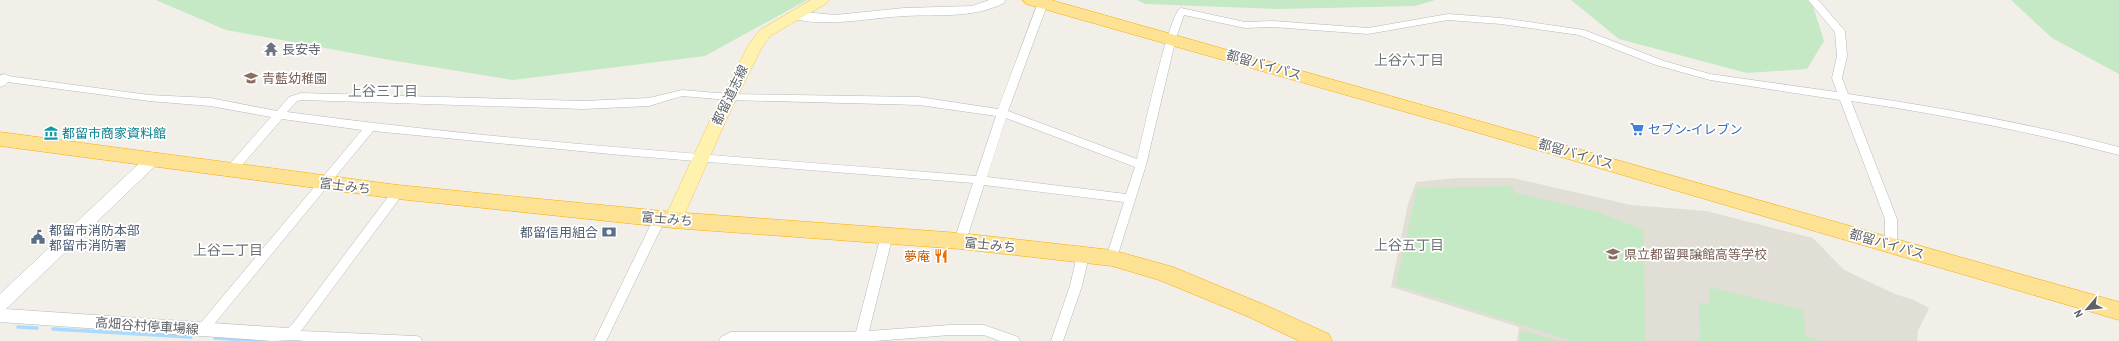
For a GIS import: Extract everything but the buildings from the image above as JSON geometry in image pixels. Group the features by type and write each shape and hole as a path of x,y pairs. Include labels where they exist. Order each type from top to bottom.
{"highway":[{"name":"都留バイパス","path":"1040,1 1891,244 2119,311"},
{"name":"富士みち","path":"0,139 152,160 232,169 323,184 666,219 960,241 1112,258 1165,273 1257,311 1321,341"}],"main road":[{"name":"都留道志線","path":"666,219 701,158 754,47 765,33 822,0"}],"street":[{"path":"794,15 811,18 830,18 905,12 968,10 990,5 999,0"},
{"path":"1813,0 1840,31 1842,56 1837,78 1891,219 1891,244"},
{"path":"960,241 1040,1"},
{"path":"1112,258 1140,165 1171,38 1181,11 1245,25 1273,24 1368,31 1448,17 1501,21 1581,32 1660,63 1710,77 1901,105 2040,131 2119,151"},
{"path":"1,80 149,98 210,102 280,115 370,127 701,158 980,180 1130,199"},
{"path":"232,169 280,115 293,98 302,96 583,106 649,102 682,93 729,97 919,101 1002,113 1140,165"},
{"path":"202,330 370,127"},
{"path":"0,304 152,160"},
{"path":"285,338 298,326 398,192"},
{"path":"600,341 666,219"},
{"path":"861,337 887,235"},
{"path":"1057,341 1076,286 1083,255"},
{"name":"高畑谷村停車場線","path":"0,315 202,330 285,338"},
{"path":"725,341 731,337 861,337 950,330 984,330 1014,341"},
{"path":"285,338 416,341"}],"shaded area":[{"name":"県立都留興譲館高等学校","path":"1457,178 1513,178 1631,205 1706,211 1813,238 1844,270 1929,308 1918,331 1917,341 1517,341 1519,327 1391,287 1408,204 1416,182"}],"green space":[{"path":"156,0 807,0 705,56 513,80 390,60 226,30"},
{"path":"1137,0 1435,0 1415,6 1277,9 1145,4"},
{"path":"1571,0 1811,0 1824,41 1807,69 1747,73 1619,39"},
{"path":"2011,0 2119,0 2119,74 2052,38"},
{"path":"1512,186 1515,193 1595,211 1644,230 1645,341 1573,341 1396,285 1417,188"},
{"path":"1709,287 1803,310 1806,336 1817,339 1817,341 1700,341 1699,302 1710,305"},
{"path":"1521,330 1559,341 1520,341"}],"waterway":[{"path":"18,327 37,328"},
{"path":"53,329 191,337"},
{"path":"215,338 262,341"}],"place":[{"name":"長安寺","path":"271,49"},
{"name":"青藍幼稚園","path":"251,78"},
{"name":"セブン-イレブン","path":"1637,129"},
{"name":"都留市商家資料館","path":"51,133"},
{"name":"都留信用組合","path":"609,232"},
{"name":"都留市消防本部 都留市消防署","path":"38,237"},
{"name":"県立都留興譲館高等学校","path":"1613,254"},
{"name":"夢庵","path":"941,256"}],"district":[{"name":"上谷六丁目","path":"1409,60"},
{"name":"上谷三丁目","path":"383,91"},
{"name":"上谷五丁目","path":"1409,245"},
{"name":"上谷二丁目","path":"228,250"}]}
